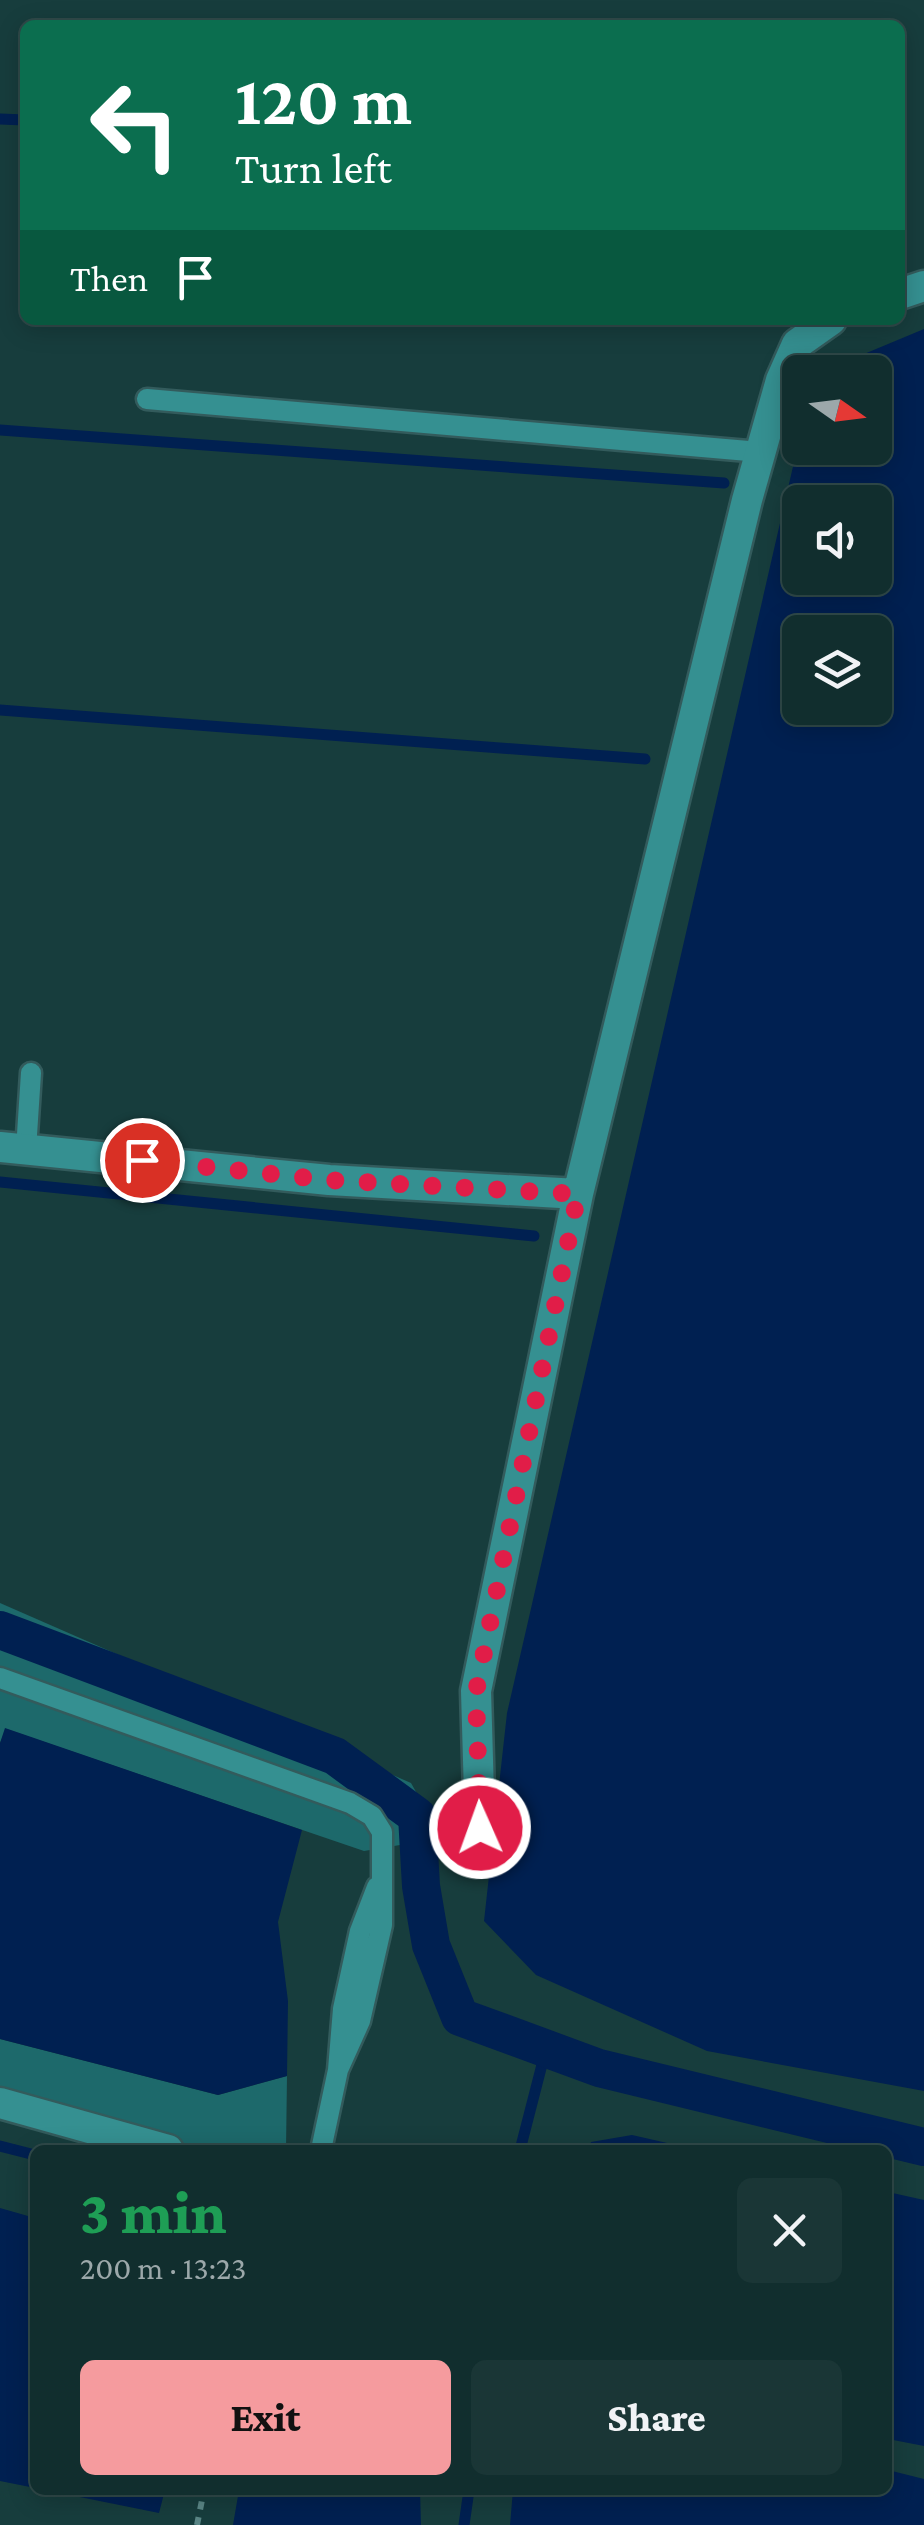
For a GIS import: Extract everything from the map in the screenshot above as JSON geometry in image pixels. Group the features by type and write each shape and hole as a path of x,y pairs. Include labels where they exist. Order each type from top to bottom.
{"street":[{"path":"481,1862 476,1692 578,1194 760,452 781,380 797,344 824,325"},
{"path":"13,1148 328,1180 578,1194"},
{"path":"0,2103 150,2145"}],"lane":[{"path":"147,399 760,452"},
{"path":"13,1148 31,1072"},
{"path":"0,1678 350,1804 372,1816 382,1832 382,1924 360,2020 338,2070 322,2145"}],"path":[{"path":"197,2525 203,2495"}],"shaded area":[{"path":"924,329 924,2091 707,2051 536,1975 484,1921 507,1713 782,514 782,595 892,595 892,485 789,485 793,465 892,465 892,355 862,355"},
{"path":"0,1603 411,1783 442,1838 364,1851 6,1729 0,1743"},
{"path":"5,1728 302,1830 278,1922 288,2001 287,2076 218,2095 0,2039 0,1743"},
{"path":"0,2039 218,2095 287,2076 286,2145 182,2145 0,2093"},
{"path":"632,2135 676,2145 590,2145"},
{"path":"892,2193 924,2200 924,2446 892,2440"},
{"path":"0,2208 30,2217 30,2487 0,2481"},
{"path":"892,2471 924,2479 924,2525 510,2525 513,2495 892,2495"},
{"path":"70,2495 164,2495 159,2513"},
{"path":"238,2495 420,2495 421,2525 233,2525"}],"waterway":[{"path":"0,119 20,120"},
{"path":"0,430 724,483"},
{"path":"0,710 645,759"},
{"path":"0,1182 534,1236"},
{"path":"0,1630 335,1756 417,1816 421,1886 431,1945 460,2017 599,2068 924,2147"},
{"path":"521,2145 546,2049"},
{"path":"0,2146 30,2154"},
{"path":"464,2525 468,2495"}],"route":[{"path":"142,1160 328,1180 578,1194 482,1653 476,1692 480,1828"}]}
